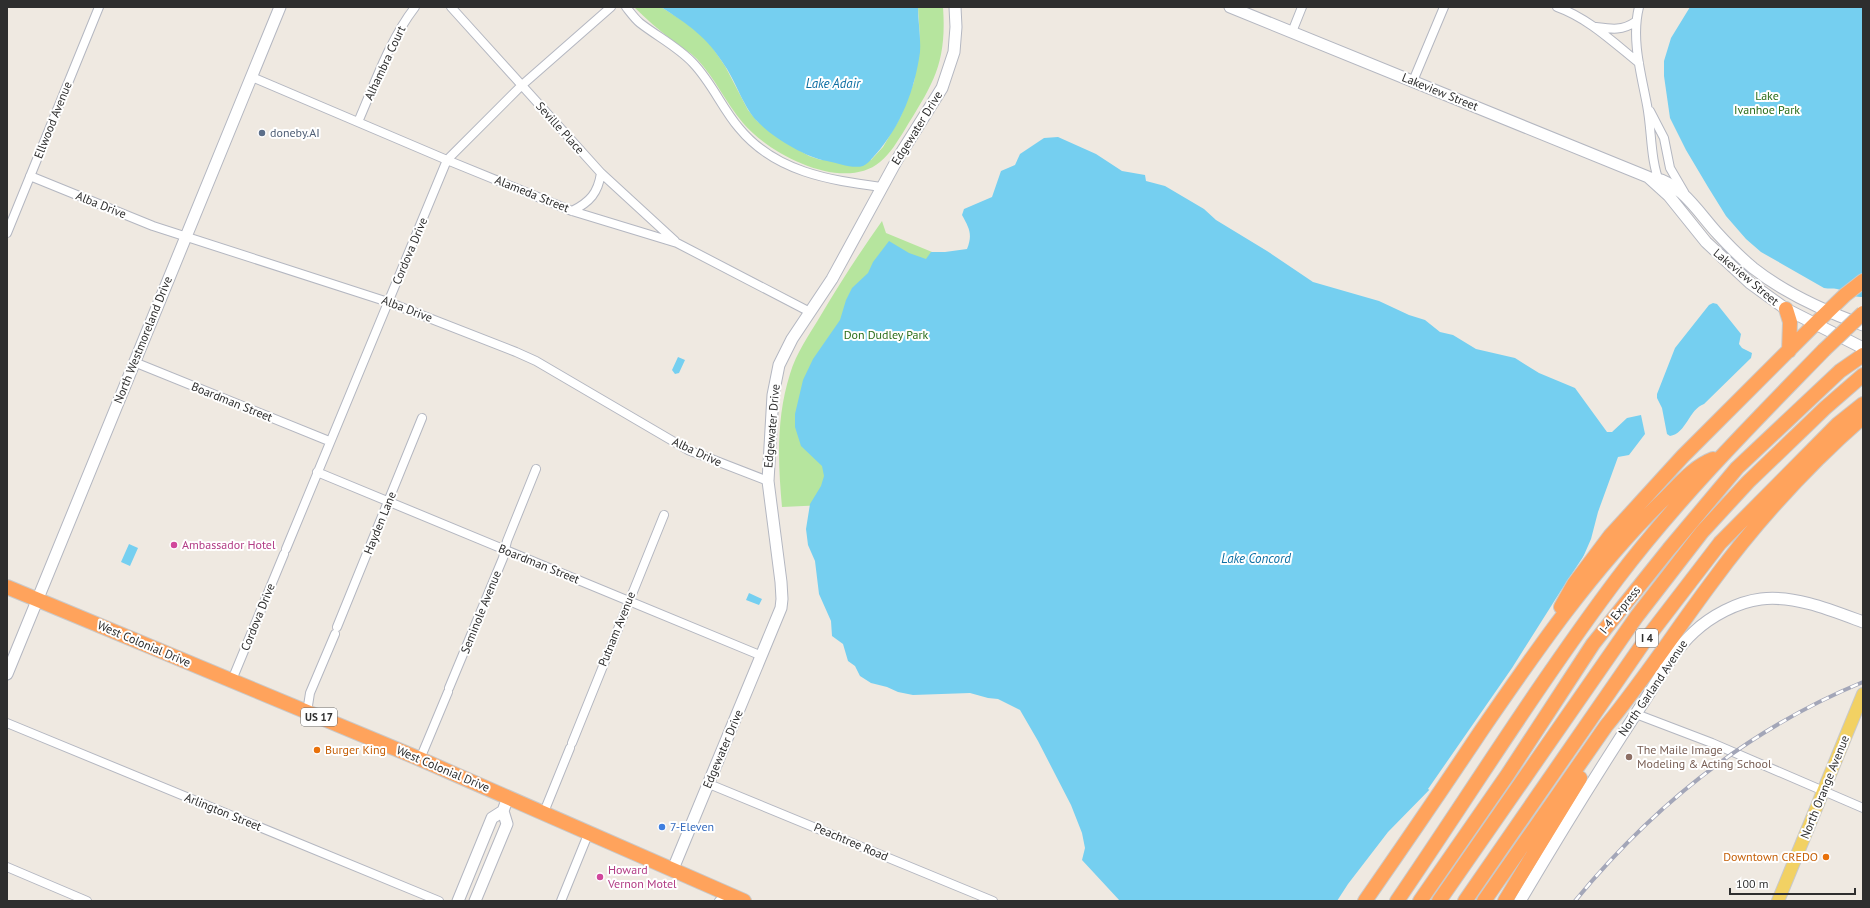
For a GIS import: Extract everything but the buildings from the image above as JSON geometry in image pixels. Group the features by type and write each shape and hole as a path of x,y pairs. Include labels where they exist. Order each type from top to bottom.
{"highway":[{"path":"1535,652 1574,584 1608,538 1684,456 1815,324 1845,295 1863,281"},
{"path":"1786,310 1790,322 1789,351"},
{"path":"1397,901 1564,653 1618,578 1721,456 1824,350 1863,313"},
{"name":"I-4 Express","path":"1420,901 1508,774 1593,644 1669,549 1737,468 1840,371 1863,355"},
{"name":"I-4 Express","path":"1439,901 1558,728 1666,577 1702,532 1748,482 1858,379"},
{"name":"I 4","path":"1465,901 1644,642 1720,543 1822,440 1863,404"},
{"path":"1484,901 1606,726 1625,704 1713,580 1755,528 1818,459 1863,417"},
{"path":"1365,901 1535,652 1582,592 1632,531 1703,463 1721,456"},
{"name":"West Colonial Drive","path":"7,587 544,812 673,869 724,898 744,901"},
{"path":"1505,901 1625,704"}],"main road":[{"name":"North Orange Avenue","path":"1778,901 1824,791 1860,711 1863,694"}],"street":[{"name":"Ellwood Avenue","path":"7,233 99,7"},
{"name":"North Westmoreland Drive","path":"7,674 280,7"},
{"name":"Alhambra Court","path":"358,122 390,46 403,23 415,7"},
{"name":"Seville Place","path":"451,7 601,173 678,242"},
{"name":"Cordova Drive","path":"232,680 317,472 448,160 521,86 611,7"},
{"path":"626,7 639,22 677,48 694,64 738,128 761,149 789,166 815,176 882,187"},
{"name":"Edgewater Drive","path":"673,869 777,619 782,599 768,481 773,402 777,374 785,351 838,269 882,187 934,103 945,82 952,61 955,43 955,7"},
{"name":"Lakeview Street","path":"1230,7 1653,178 1675,189 1694,205 1719,236 1752,267 1801,299 1863,326"},
{"path":"1292,32 1302,7"},
{"path":"1413,81 1444,7"},
{"path":"1556,7 1572,13 1595,27 1639,62"},
{"path":"1639,7 1635,22 1639,62 1647,105 1654,160 1653,178"},
{"path":"1595,27 1614,30 1627,27 1635,22"},
{"name":"Alameda Street","path":"252,77 572,211 678,242 810,312"},
{"path":"1647,105 1664,138 1670,168 1677,182 1694,205"},
{"path":"572,211 586,204 594,196 600,185 601,173"},
{"name":"Alba Drive","path":"30,176 153,226 388,302 516,352 536,361 688,450 768,481"},
{"name":"Lakeview Street","path":"1653,178 1717,254 1750,283 1786,310 1863,348"},
{"name":"Boardman Street","path":"134,362 330,441"},
{"name":"Hayden Lane","path":"307,712 310,693 422,418"},
{"name":"Seminole Avenue","path":"420,759 505,551 536,469"},
{"name":"Boardman Street","path":"317,472 762,656"},
{"name":"Putnam Avenue","path":"544,812 664,515"},
{"name":"North Garland Avenue","path":"1520,901 1586,792 1636,714 1679,650 1693,633 1709,619 1760,599 1788,599 1818,606 1863,622"},
{"path":"1636,714 1863,808"},
{"name":"Arlington Street","path":"7,723 439,901"},
{"name":"Peachtree Road","path":"708,784 993,901"},
{"path":"475,901 507,824 503,811 508,797"},
{"path":"458,901 492,818 503,811"},
{"path":"561,901 589,832"},
{"path":"7,868 86,901"}],"green space":[{"path":"634,7 661,7 691,26 708,41 725,66 748,110 757,121 782,140 809,156 821,160 871,160 883,147 900,118 914,82 920,39 918,7 943,7 943,44 936,73 923,100 887,155 880,162 865,170 847,173 827,171 807,166 788,157 770,147 755,135 743,123 697,59 663,33"},
{"name":"Don Dudley Park","path":"882,221 886,233 983,273 825,505 782,507 779,457 780,424 785,391 793,366 803,344 835,291"}],"water":[{"name":"Lake Adair","path":"661,7 918,7 920,52 915,80 900,119 885,143 869,162 859,167 818,159 789,146 763,127 752,116 729,72 711,47 697,32"},
{"name":"Lake Ivanhoe Park","path":"1690,7 1863,7 1863,297 1855,296 1837,289 1824,288 1761,252 1746,239 1726,216 1708,187 1686,150 1670,118 1664,76 1664,61 1671,38"},
{"name":"Lake Concord","path":"1058,137 1096,154 1122,171 1145,175 1146,181 1165,186 1204,209 1216,220 1267,251 1313,282 1379,301 1409,315 1425,320 1440,332 1453,335 1476,349 1515,358 1539,373 1575,388 1607,432 1612,432 1627,418 1641,415 1645,434 1629,455 1618,457 1598,512 1591,539 1551,631 1436,783 1388,832 1348,884 1337,901 1120,901 1082,860 1085,848 1082,833 1071,805 1020,710 998,699 970,693 913,695 898,692 887,687 871,683 860,676 855,666 848,661 843,644 832,636 831,621 819,594 815,561 808,545 806,529 810,504 821,486 824,476 822,466 801,446 795,427 795,414 803,380 813,359 840,320 846,300 852,288 868,273 873,262 889,241 909,253 926,259 931,252 967,249 970,235 962,215 964,209 992,197 1001,171 1015,165 1020,154 1044,138"},
{"path":"1713,303 1717,304 1741,334 1739,344 1742,348 1752,353 1751,358 1695,411 1680,431 1670,436 1667,434 1662,408 1657,398 1657,394 1675,348 1709,305"},
{"path":"678,357 685,360 679,373 675,374 672,370"},
{"path":"129,544 138,548 130,566 121,562"},
{"path":"749,593 762,599 759,605 746,600"}],"pier":[{"path":"1587,551 1553,632 1431,791 1428,789 1512,668"}],"railway":[{"path":"1575,901 1605,866 1637,833 1670,802 1706,774 1742,747 1781,723 1821,701 1863,682"}],"place":[{"name":"doneby.AI","path":"262,133"},
{"name":"Ambassador Hotel","path":"174,545"},
{"name":"Burger King","path":"317,750"},
{"name":"The Maile Image Modeling & Acting School","path":"1629,757"},
{"name":"7-Eleven","path":"662,827"},
{"name":"Downtown CREDO","path":"1826,857"},
{"name":"Howard Vernon Motel","path":"600,877"}]}
